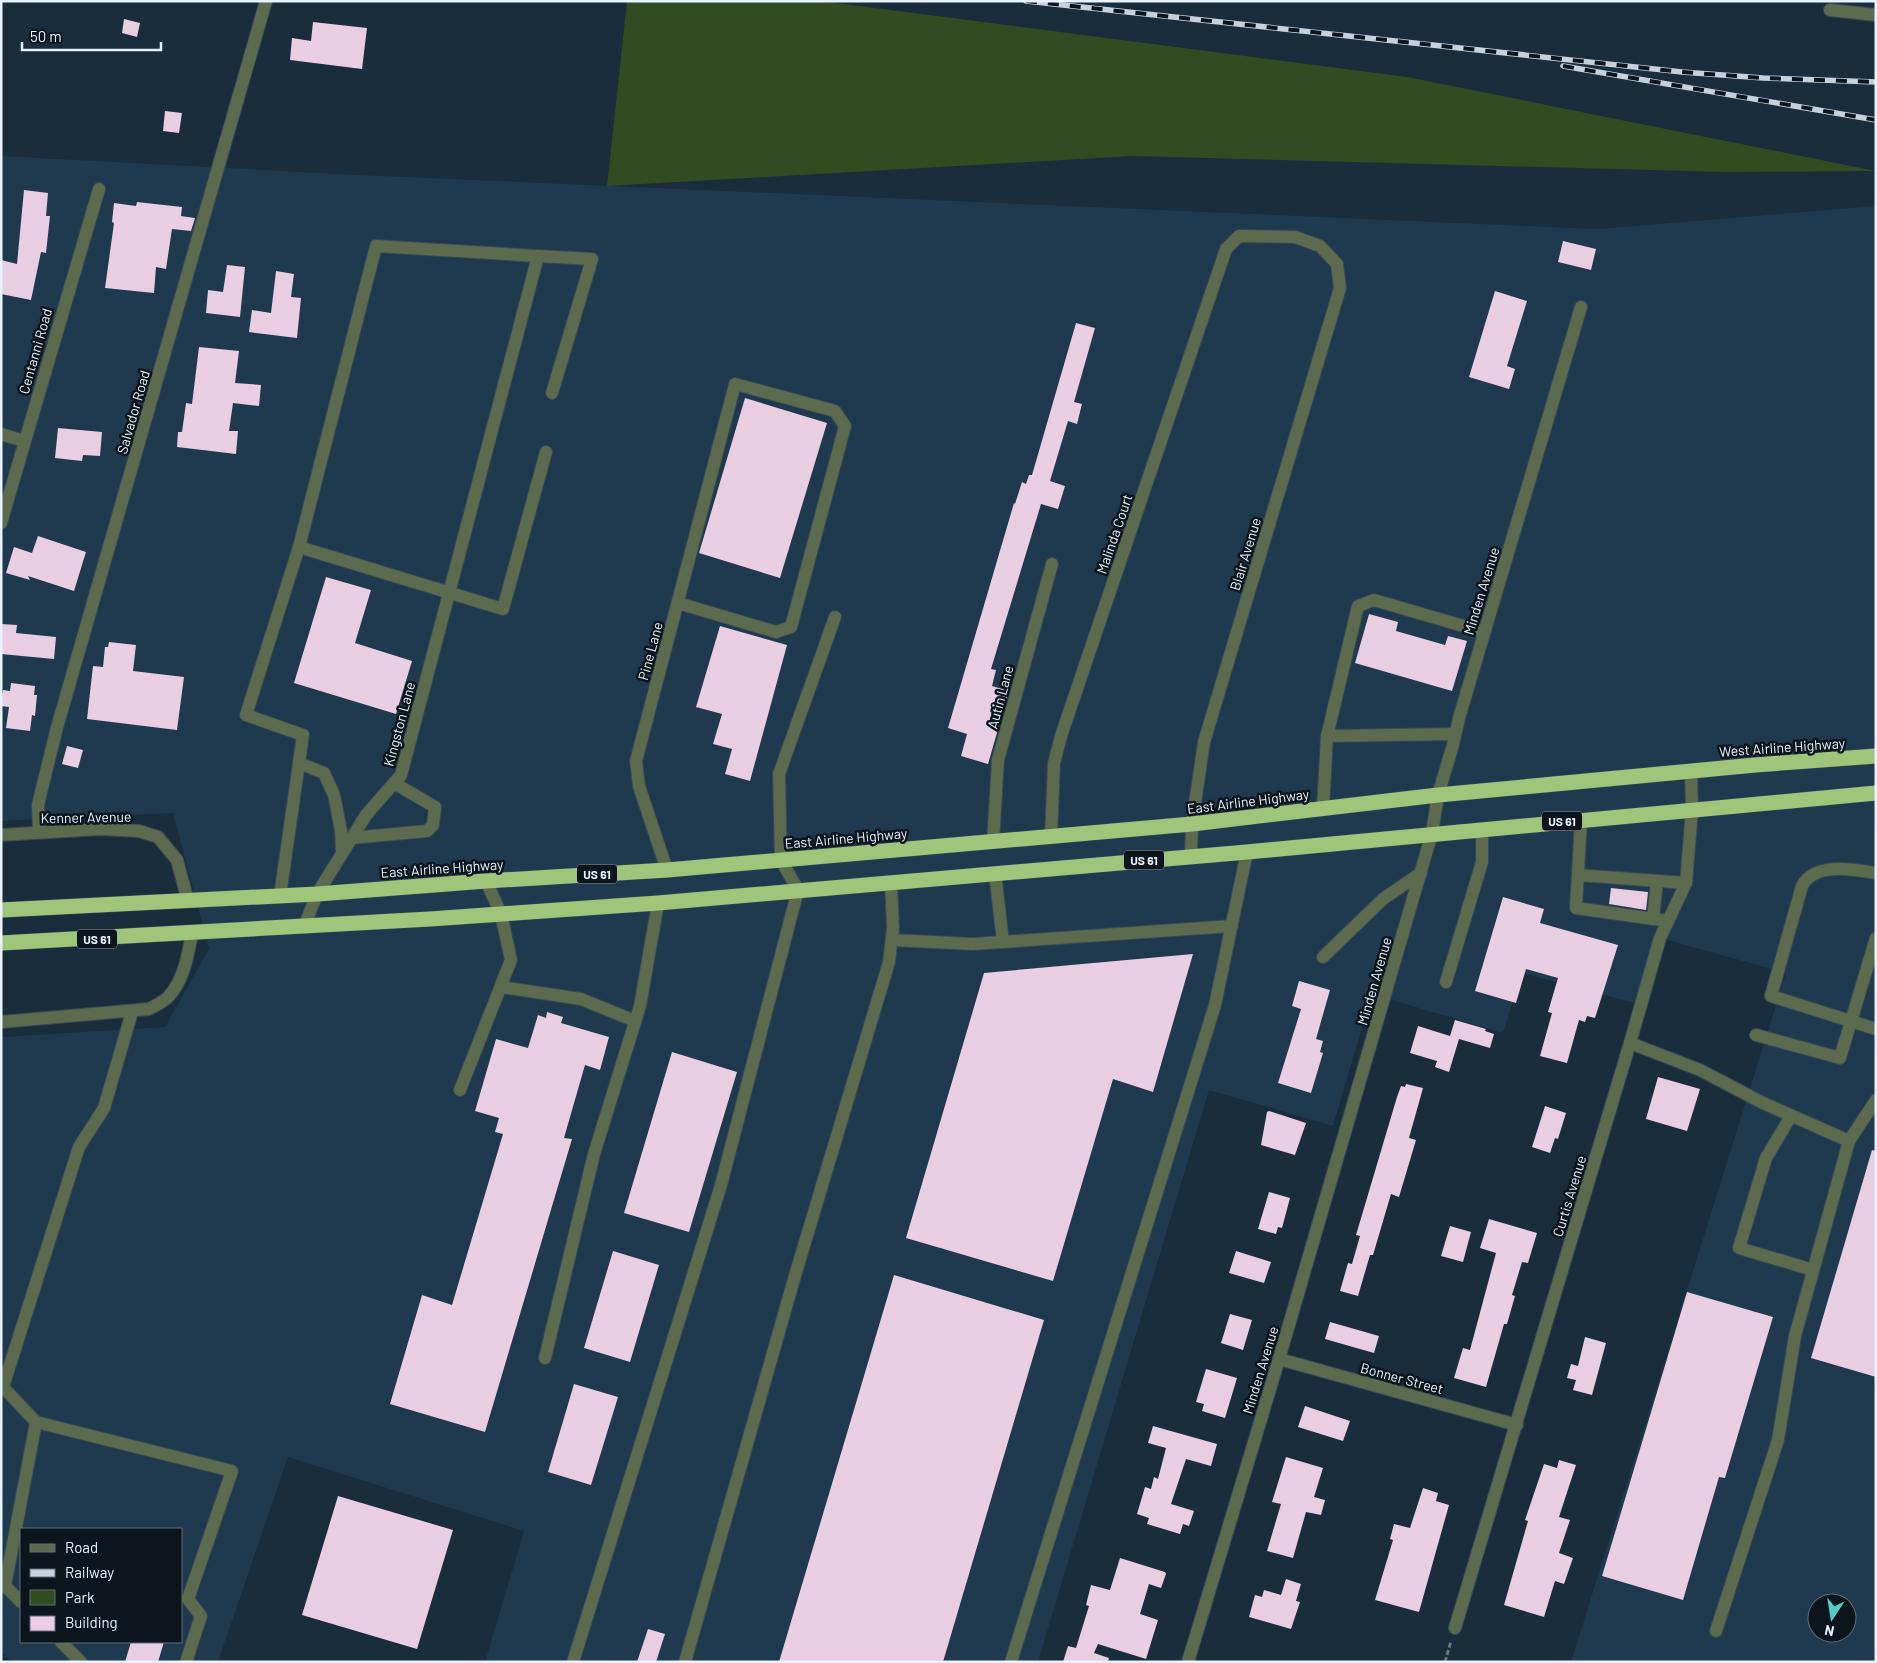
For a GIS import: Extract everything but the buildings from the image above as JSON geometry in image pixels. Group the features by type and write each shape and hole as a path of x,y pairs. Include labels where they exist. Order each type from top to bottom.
{"highway":[{"name":"West Airline Highway","path":"1691,771 1876,756"},
{"name":"East Airline Highway","path":"1,910 317,894 667,870 1192,824 1438,795 1691,771"},
{"name":"US 61","path":"2,943 192,934 658,903 1247,852 1876,793"}],"street":[{"name":"Salvador Road","path":"39,832 38,805 56,731 266,1"},
{"path":"1830,10 1876,14"},
{"name":"Centanni Road","path":"1,523 99,189"},
{"name":"Blair Avenue","path":"1191,856 1192,824 1204,742 1340,288 1337,264 1320,246 1295,237 1239,236 1228,246"},
{"path":"280,896 304,735 246,715 299,548 376,246 592,259 552,393"},
{"name":"Malinda Court","path":"1051,837 1054,763 1062,733 1228,246"},
{"name":"Kingston Lane","path":"304,927 317,894 342,852 366,815 401,775 538,256"},
{"name":"Minden Avenue","path":"1188,1662 1421,873 1432,834 1438,795 1455,734 1581,307"},
{"name":"Pine Lane","path":"667,870 639,786 636,761 735,384 835,411 845,426 790,627 776,632 678,603"},
{"path":"1,434 24,440"},
{"path":"299,548 503,609 546,452"},
{"name":"Autin Lane","path":"994,842 998,760 1052,564"},
{"path":"1323,809 1328,736 1358,606 1374,600 1484,632"},
{"path":"573,1662 721,1185 798,890 781,860 779,774 835,617"},
{"path":"1328,736 1455,734"},
{"path":"299,763 324,773 334,795 340,826 342,852"},
{"name":"Curtis Avenue","path":"1455,1628 1660,938 1686,883 1692,809 1691,771"},
{"path":"351,838 427,832 433,825 435,807 394,783"},
{"path":"1581,820 1576,908 1668,921"},
{"name":"Kenner Avenue","path":"1,835 100,829 139,831 158,837 177,860 188,901"},
{"path":"1446,982 1482,862 1482,829"},
{"path":"1011,1662 1215,1005 1247,852"},
{"path":"1876,874 1846,870 1827,870 1816,872 1806,877 1771,996 1876,1030"},
{"path":"995,873 1004,942"},
{"path":"1322,957 1383,899 1421,873"},
{"path":"1578,875 1686,883"},
{"path":"460,1090 511,960 501,914 486,881"},
{"path":"1653,919 1657,881"},
{"path":"685,1662 794,1279 889,962 893,928 891,882"},
{"path":"545,1358 594,1154 640,1006 658,903"},
{"path":"892,940 956,945 1232,926"},
{"path":"1,1022 150,1009 169,997 186,964 192,934"},
{"path":"1756,1035 1840,1058 1876,938"},
{"path":"501,987 580,999 635,1021"},
{"path":"132,1012 104,1108 79,1147 3,1387 36,1422 232,1471 185,1598 201,1616 186,1662"},
{"path":"1630,1043 1700,1070 1763,1103 1849,1141"},
{"path":"1716,1631 1778,1440 1795,1336 1849,1141 1876,1100"},
{"path":"1791,1116 1766,1158 1739,1248 1813,1270"},
{"name":"Bonner Street","path":"1279,1359 1516,1425"},
{"path":"20,1528 36,1422"},
{"path":"20,1529 17,1549 5,1586 20,1601"},
{"path":"62,1643 81,1662"}],"path":[{"path":"1445,1662 1455,1628"}],"shaded area":[{"path":"1,156 358,175 1597,229 1876,206 1876,1662 1571,1662 1786,973 1660,938 1634,1003 1522,973 1503,1033 1372,994 1333,1126 1209,1090 1038,1662 485,1662 524,1531 288,1457 218,1662 11,1662 1,1651 1,1037 165,1027 209,949 173,813 1,821"}],"green space":[{"path":"627,1 821,1 1407,77 1876,171 1724,172 1133,156 607,186"}],"railway":[{"path":"1026,1 1682,72 1763,78 1876,82"},
{"path":"1563,66 1876,120"}]}
